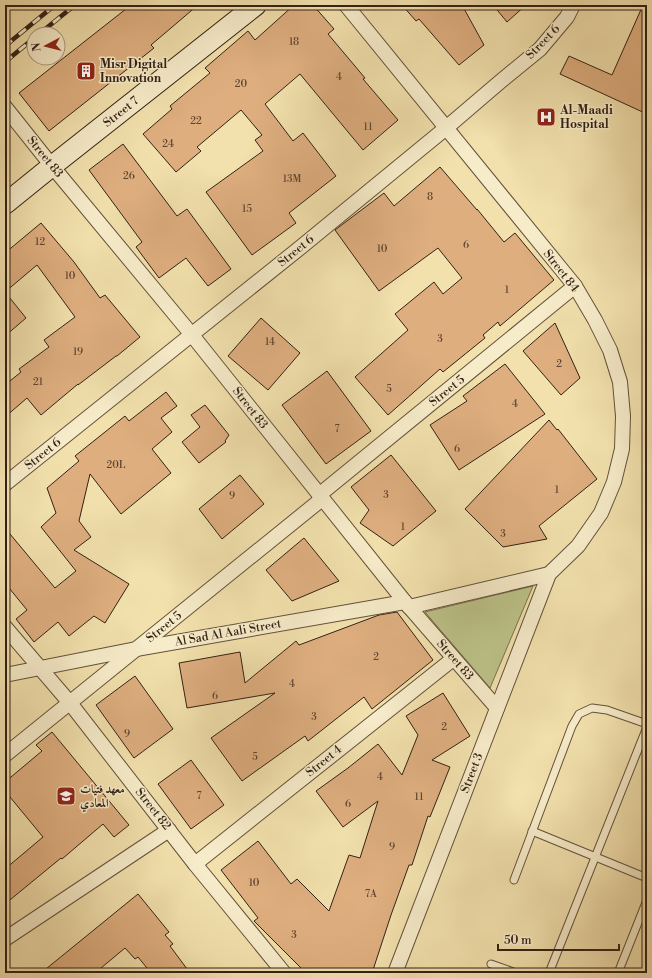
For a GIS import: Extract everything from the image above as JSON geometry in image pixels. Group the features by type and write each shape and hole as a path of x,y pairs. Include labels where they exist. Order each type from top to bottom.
{"street":[{"name":"Street 7","path":"5,204 256,5"},
{"name":"Street 84","path":"346,5 575,286 595,320 610,350 620,382 623,416 622,449 614,482 601,513 578,546 549,574"},
{"name":"Street 6","path":"5,484 192,335 446,128 540,49 567,17 573,5"},
{"name":"Street 83","path":"5,107 192,335 407,604 453,659 497,708"},
{"name":"Street 5","path":"5,754 136,649 575,286"},
{"name":"Al Sad Al Aali Street","path":"5,675 136,649 407,604 549,574"},
{"name":"Street 3","path":"395,973 549,574"},
{"name":"Street 82","path":"5,627 70,703 195,864 284,973"},
{"name":"Street 4","path":"195,864 453,659"},
{"path":"5,939 169,830"}],"lane":[{"path":"514,880 572,726 579,714 592,708 607,710 647,726 549,973"},
{"path":"532,831 647,878"},
{"path":"618,973 647,900"},
{"path":"491,964 516,973"}],"green space":[{"path":"533,586 490,688 425,612"}],"building":[{"name":"Misr Digital Innovation","path":"131,5 198,5 151,45 154,48 49,131 19,93 53,66 66,66 66,56"},
{"path":"294,5 313,5 334,29 328,34 365,78 363,79 398,120 363,150 300,74 265,104 293,141 303,133 336,176 289,213 296,223 252,255 206,192 263,151 255,140 262,135 241,110 197,147 201,151 176,172 143,134 172,109 170,106 210,73 205,68 248,31 255,40"},
{"path":"402,5 462,5 484,45 459,65 419,19 416,21"},
{"path":"493,5 526,5 507,22"},
{"path":"643,5 647,5 647,114 560,74 569,56 612,75"},
{"path":"123,144 177,216 187,209 231,269 208,286 186,258 159,278 136,247 142,242 89,170"},
{"path":"440,167 504,242 515,233 554,280 500,326 498,322 483,335 485,338 443,372 440,369 388,415 355,377 408,330 395,314 434,282 443,294 462,278 438,248 379,291 335,230 384,193 394,206"},
{"path":"41,223 74,262 100,298 105,295 140,337 117,356 78,384 41,415 27,398 5,417 5,385 21,372 19,369 49,347 44,340 75,317 37,265 5,292 5,253"},
{"path":"5,292 26,318 5,336"},
{"path":"261,318 300,353 268,390 228,356"},
{"path":"555,323 580,378 561,395 523,351"},
{"path":"505,364 545,414 459,470 430,425 467,401 463,396"},
{"path":"327,371 371,431 326,464 282,405"},
{"path":"166,392 177,406 161,418 172,432 152,449 171,473 121,514 90,474 79,521 91,537 74,550 129,584 105,623 94,616 69,636 58,622 34,642 16,619 27,610 5,583 5,528 55,588 76,571 41,527 56,513 47,488 79,461 75,456 125,416 129,421"},
{"path":"205,405 229,435 225,441 226,442 199,463 182,442 200,427 191,415"},
{"path":"549,420 557,430 558,429 597,479 539,526 547,539 503,547 465,509"},
{"path":"391,455 436,511 393,546 360,523 369,510 351,487"},
{"path":"240,475 264,504 222,539 199,509"},
{"path":"304,538 339,581 292,601 266,570"},
{"path":"397,612 433,660 372,709 364,697 308,741 305,736 242,781 211,738 275,693 187,708 179,663 240,652 245,683 296,641 299,645 379,615"},
{"path":"135,676 173,729 134,758 96,705"},
{"path":"443,693 470,736 432,760 450,767 430,817 428,816 412,865 409,865 372,973 306,973 254,921 258,918 221,870 258,841 291,884 297,879 329,911 349,855 360,858 378,801 343,827 316,791 378,744 402,775 418,735 406,716"},
{"path":"52,732 129,825 114,837 103,824 5,904 5,869 43,837 5,791 5,782 42,751 36,745"},
{"path":"191,760 224,805 191,829 158,784"},
{"path":"138,894 169,932 165,935 173,944 170,946 190,973 151,973 138,957 135,959 125,948 95,973 41,973"}],"railway":[{"path":"5,46 55,5"},
{"path":"49,26 75,5"},
{"path":"5,62 26,45"}],"place":[{"name":"Misr Digital Innovation","path":"86,71"},
{"name":"Al-Maadi Hospital","path":"546,117"},
{"name":"معهد فتيات المعادي","path":"66,796"}]}
